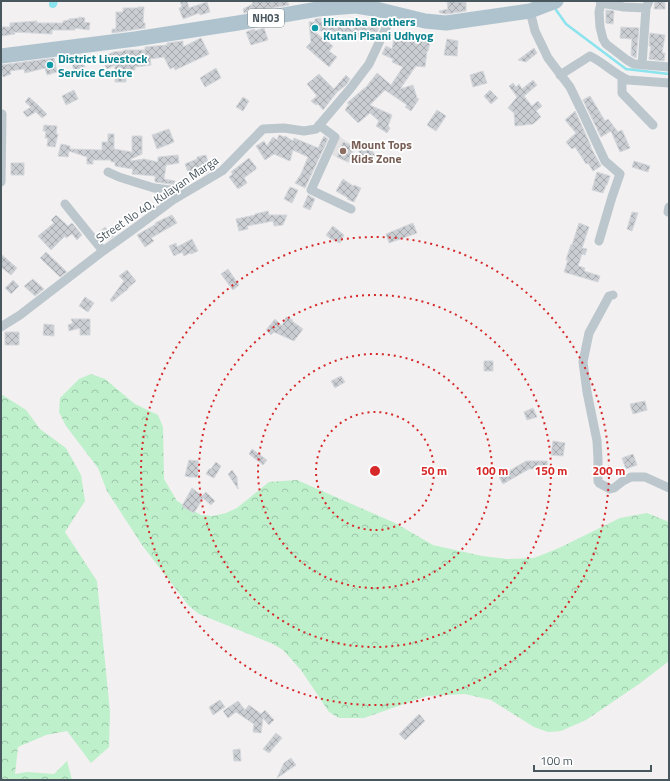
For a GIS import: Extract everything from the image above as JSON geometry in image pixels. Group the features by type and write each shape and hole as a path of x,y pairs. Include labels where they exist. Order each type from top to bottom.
{"main road":[{"name":"NH03","path":"1,56 143,38 318,9 365,4 425,21 446,23 530,11 556,1"}],"street":[{"path":"642,65 647,4 624,7 600,2 600,27 606,44 634,64 642,65 669,67"},
{"path":"530,11 535,31 548,58 570,87 605,160 620,174 599,242"},
{"path":"351,209 311,190 336,137 319,125 369,64 393,13"},
{"path":"560,75 590,56 622,78 628,80 669,83"},
{"path":"622,78 622,93 653,125"},
{"path":"1,114 1,182"},
{"name":"Street No 40, Kulayan Marga","path":"1,327 20,315 103,251 179,196 222,171 263,129 284,128 304,131 316,128 319,125"},
{"path":"108,172 154,188 170,190 179,196"},
{"path":"65,204 103,251"},
{"path":"613,295 609,296 589,333 583,359 583,369 596,441 598,480 599,483 610,489 631,477 645,477 669,488"}],"shaded area":[{"name":"Mount Tops Kids Zone","path":"339,136 356,148 349,163 330,154"}],"green space":[{"path":"91,374 105,379 135,404 158,415 163,427 164,479 177,501 201,515 213,516 226,513 237,508 269,482 297,480 395,523 433,545 482,556 507,559 534,558 559,548 620,518 647,513 669,522 669,661 639,684 586,720 561,731 548,732 534,727 491,700 465,694 427,696 364,718 339,718 329,712 301,670 283,650 273,644 199,614 189,606 142,545 107,491 98,468 66,426 59,412 60,398 79,379"},
{"path":"1,394 26,410 40,429 66,448 81,475 85,501 65,532 97,581 110,712 109,747 91,763 67,731 46,735 18,747 15,774 27,772 54,774 67,761 72,780 1,780"}],"building":[{"path":"180,1 187,1 189,8 207,2 210,12 200,15 199,13 183,19 179,8 182,7"},
{"path":"252,1 287,1 289,5 244,13 243,9 253,4"},
{"path":"447,1 466,2 466,11 446,14 440,13 439,11 448,9"},
{"path":"655,1 665,1 665,9 654,9"},
{"path":"144,7 143,23 145,23 145,28 112,33 112,29 116,29 116,12 123,12 123,8"},
{"path":"606,10 614,11 613,24 606,23"},
{"path":"79,17 85,18 84,22 90,23 89,30 75,28 75,30 52,30 52,34 14,32 15,34 1,36 1,27 10,27 10,23 37,21 37,23 63,23 63,21"},
{"path":"321,18 321,22 338,22 348,24 347,27 353,30 354,23 380,26 377,32 354,30 370,38 369,40 352,37 353,32 330,31 330,33 317,30 316,33 333,46 329,51 337,57 329,67 306,47 311,42 309,22 315,22 315,19"},
{"path":"621,27 639,28 636,58 631,55 632,39 620,38"},
{"path":"264,28 268,40 251,45 246,32"},
{"path":"395,33 409,35 409,33 415,33 431,38 427,51 425,67 416,66 400,89 413,85 417,98 419,99 411,111 405,107 407,105 385,90 370,105 392,115 388,126 390,128 387,133 376,126 379,121 370,113 358,123 345,110 349,104 347,103 367,86 377,73 391,85 403,67 392,62 393,59 382,54 386,46 392,49"},
{"path":"650,33 665,35 662,53 665,53 664,61 649,59 651,46 649,46"},
{"path":"201,38 209,54 175,70 174,67 170,69 164,57 150,59 151,65 135,67 135,70 126,70 126,82 115,82 115,65 107,69 101,58 113,52 124,50 145,50 145,47 167,45 167,43 183,41 183,47"},
{"path":"447,39 458,41 457,56 444,55"},
{"path":"534,48 537,53 526,62 518,60"},
{"path":"81,55 85,67 74,71 70,56"},
{"path":"54,58 57,72 47,75 45,68 25,73 24,69 10,71 11,74 3,77 1,65"},
{"path":"216,68 221,78 205,87 200,78"},
{"path":"483,71 487,83 473,87 470,75"},
{"path":"319,74 334,89 346,75 350,79 346,85 337,92 323,110 318,104 316,105 311,101 317,96 307,84"},
{"path":"533,80 537,85 524,96 532,106 538,101 542,106 536,111 541,117 533,124 515,126 514,113 508,108 517,97 509,86 513,83 516,87 519,84 522,89"},
{"path":"74,90 78,99 66,105 62,96"},
{"path":"490,90 498,98 491,104 484,96"},
{"path":"590,96 605,121 608,119 618,132 622,130 630,148 620,152 611,131 601,137 583,100"},
{"path":"29,97 47,114 42,118 36,112 27,117 23,112 31,107 25,102"},
{"path":"243,97 249,101 243,111 236,107"},
{"path":"437,110 446,116 436,131 427,125"},
{"path":"575,111 590,146 601,166 593,171 588,163 586,164 575,147 572,149 566,142 576,133 565,120"},
{"path":"44,125 57,126 56,134 58,134 55,147 47,146 48,138 45,138 46,131 43,131"},
{"path":"169,129 174,142 157,149 152,135"},
{"path":"108,134 114,134 114,149 132,152 132,136 142,136 142,154 131,159 131,161 144,159 158,162 158,157 178,155 179,163 166,165 164,179 175,181 174,185 155,182 155,176 132,174 133,169 115,166 115,162 111,162 111,160 93,160 93,164 87,164 87,157 69,151 68,157 58,156 61,144 70,146 70,149 102,150 102,142 108,142"},
{"path":"279,135 285,136 293,141 294,138 318,148 324,136 328,139 305,188 295,183 301,174 308,157 293,150 290,161 274,154 265,160 256,146 264,141 267,146 273,137 277,140"},
{"path":"343,142 354,146 348,162 337,157"},
{"path":"368,144 376,157 366,163 358,150"},
{"path":"206,155 210,171 199,174 200,177 191,180 185,164 197,159 197,157"},
{"path":"249,158 256,169 244,178 247,183 238,189 229,177 233,174 231,172"},
{"path":"634,161 650,166 648,172 632,167"},
{"path":"11,163 24,163 24,175 11,175"},
{"path":"597,172 610,176 603,193 592,190"},
{"path":"343,179 353,186 354,185 361,188 354,202 336,191"},
{"path":"290,187 298,190 292,203 284,199"},
{"path":"308,195 315,199 310,210 303,207"},
{"path":"268,211 269,215 287,215 283,225 274,226 273,221 247,226 248,229 239,231 236,219"},
{"path":"632,212 638,213 632,231 627,229"},
{"path":"56,215 68,226 72,223 82,235 77,240 72,234 66,238 65,236 51,250 38,236 54,223 51,220"},
{"path":"172,215 177,223 151,238 154,241 145,247 137,235 156,224 155,223"},
{"path":"413,223 417,233 389,243 386,234"},
{"path":"579,223 589,227 582,248 587,249 585,255 582,254 578,266 585,268 584,271 600,276 598,282 564,272 568,260 566,260"},
{"path":"333,226 344,235 340,243 326,235"},
{"path":"105,227 114,236 108,240 106,238 103,241 97,234"},
{"path":"192,239 198,251 184,256 182,252 174,256 169,246 176,243 177,247"},
{"path":"46,252 67,272 60,277 40,258"},
{"path":"1,254 17,268 11,275 1,267"},
{"path":"228,269 239,285 233,290 221,274"},
{"path":"127,270 136,281 112,302 110,300 124,281 119,276"},
{"path":"33,279 44,289 35,296 24,286"},
{"path":"13,280 19,286 11,294 5,288"},
{"path":"85,297 94,303 88,312 79,306"},
{"path":"286,317 293,320 292,321 303,329 294,341 274,332 271,335 266,330 275,319 282,326"},
{"path":"71,319 90,319 90,335 80,335 80,328 69,331 68,325 73,323"},
{"path":"44,324 54,325 54,336 43,335"},
{"path":"5,332 19,332 19,345 5,345"},
{"path":"484,361 493,361 493,371 484,371"},
{"path":"341,376 345,382 335,388 331,381"},
{"path":"645,401 647,410 633,414 630,404"},
{"path":"533,408 537,417 527,420 524,412"},
{"path":"553,441 565,443 563,456 551,455"},
{"path":"252,449 267,460 263,465 249,454"},
{"path":"633,454 637,465 626,469 622,458"},
{"path":"189,460 198,461 198,477 185,476"},
{"path":"526,461 547,461 548,468 529,469 503,484 499,477"},
{"path":"216,462 221,466 214,478 206,474"},
{"path":"232,470 237,477 238,489 228,474"},
{"path":"192,488 202,496 206,492 215,501 211,505 203,498 194,513 182,506"},
{"path":"220,700 225,707 213,715 209,707"},
{"path":"238,701 245,710 249,705 261,714 265,710 274,720 269,725 263,718 261,733 253,732 254,724 236,712 228,718 223,711"},
{"path":"419,714 425,721 405,740 399,734"},
{"path":"276,733 282,738 269,753 263,749"},
{"path":"240,749 241,761 234,761 233,750"},
{"path":"291,758 296,765 277,778 284,763"}],"waterway":[{"path":"554,7 566,24 626,69 669,74"}],"place":[{"name":"Hiramba Brothers Kutani Pisani Udhyog","path":"315,28"},
{"name":"District Livestock Service Centre","path":"50,65"},
{"name":"Mount Tops Kids Zone","path":"343,151"}]}
